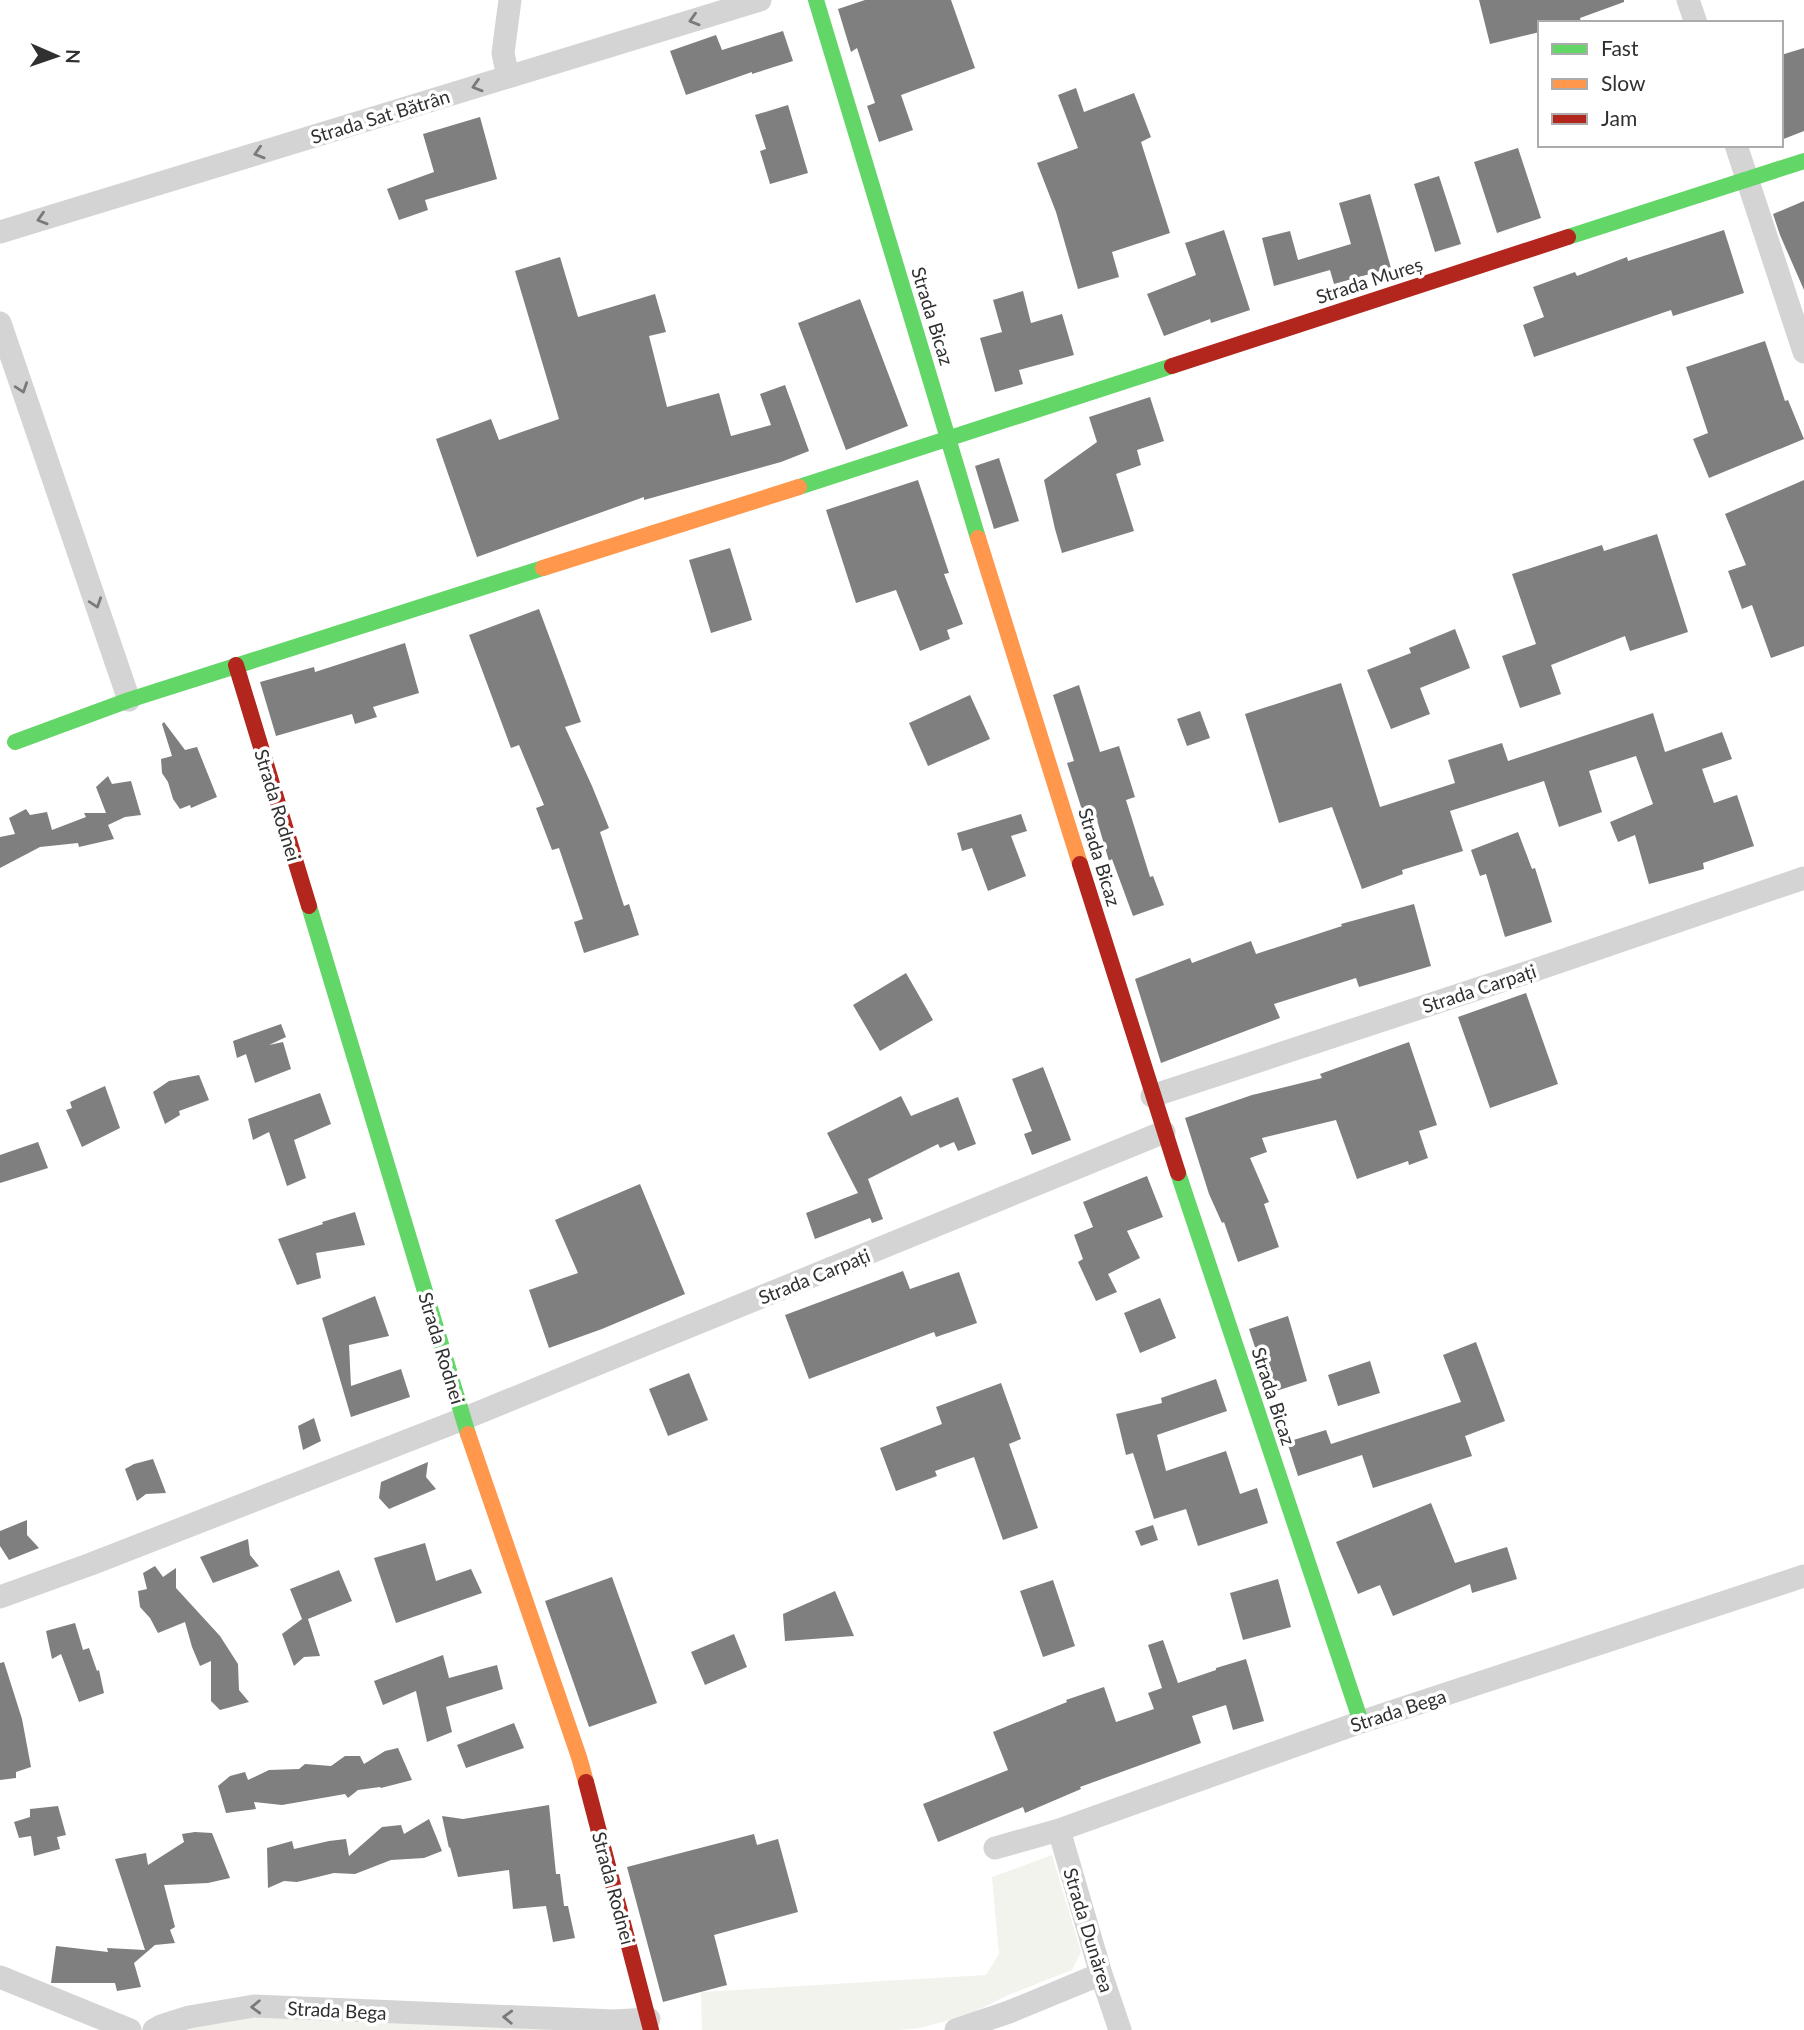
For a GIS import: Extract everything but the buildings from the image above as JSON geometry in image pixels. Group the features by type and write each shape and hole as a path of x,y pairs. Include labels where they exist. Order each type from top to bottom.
{"street":[{"path":"508,77 503,53 510,0"},
{"name":"Strada Sat Bătrân","path":"0,232 760,0"},
{"name":"Strada Bicaz","path":"816,0 947,439 1152,1096 1361,1722"},
{"path":"1688,0 1695,21"},
{"path":"1736,147 1804,352"},
{"name":"Strada Mureș","path":"15,742 236,665 947,439 1804,161"},
{"path":"0,323 130,700"},
{"name":"Strada Rodnei","path":"236,665 463,1419 579,1758 650,2025"},
{"name":"Strada Carpați","path":"1152,1096 1804,878"},
{"name":"Strada Carpați","path":"0,1597 463,1419 1164,1132"},
{"name":"Strada Bega","path":"995,1848 1059,1830 1361,1722 1804,1576"},
{"name":"Strada Dunărea","path":"1059,1830 1120,2030"},
{"path":"956,2030 1009,2012 1101,1974"},
{"path":"0,1977 130,2030"},
{"name":"Strada Bega","path":"154,2030 189,2017 254,2006 614,2021 650,2025"}],"shaded area":[{"path":"1052,1855 1081,1952 1072,1970 1006,1996 968,2015 920,2028 702,2030 701,1992 986,1975 999,1954 992,1877"},
{"path":"290,2014 621,2030 190,2030 198,2021"}],"traffic: fast":[{"path":"816,0 978,538"},
{"path":"1568,237 1804,161"},
{"path":"799,487 1172,366"},
{"path":"15,742 129,700 543,568"},
{"path":"309,906 468,1434"},
{"path":"1178,1173 1361,1722"}],"traffic: slow":[{"path":"543,568 799,487"},
{"path":"978,538 1080,864"},
{"path":"468,1434 586,1782"}],"traffic: jam":[{"path":"1172,366 1568,237"},
{"path":"236,665 309,906"},
{"path":"1080,864 1178,1173"},
{"path":"586,1782 651,2030"}]}
